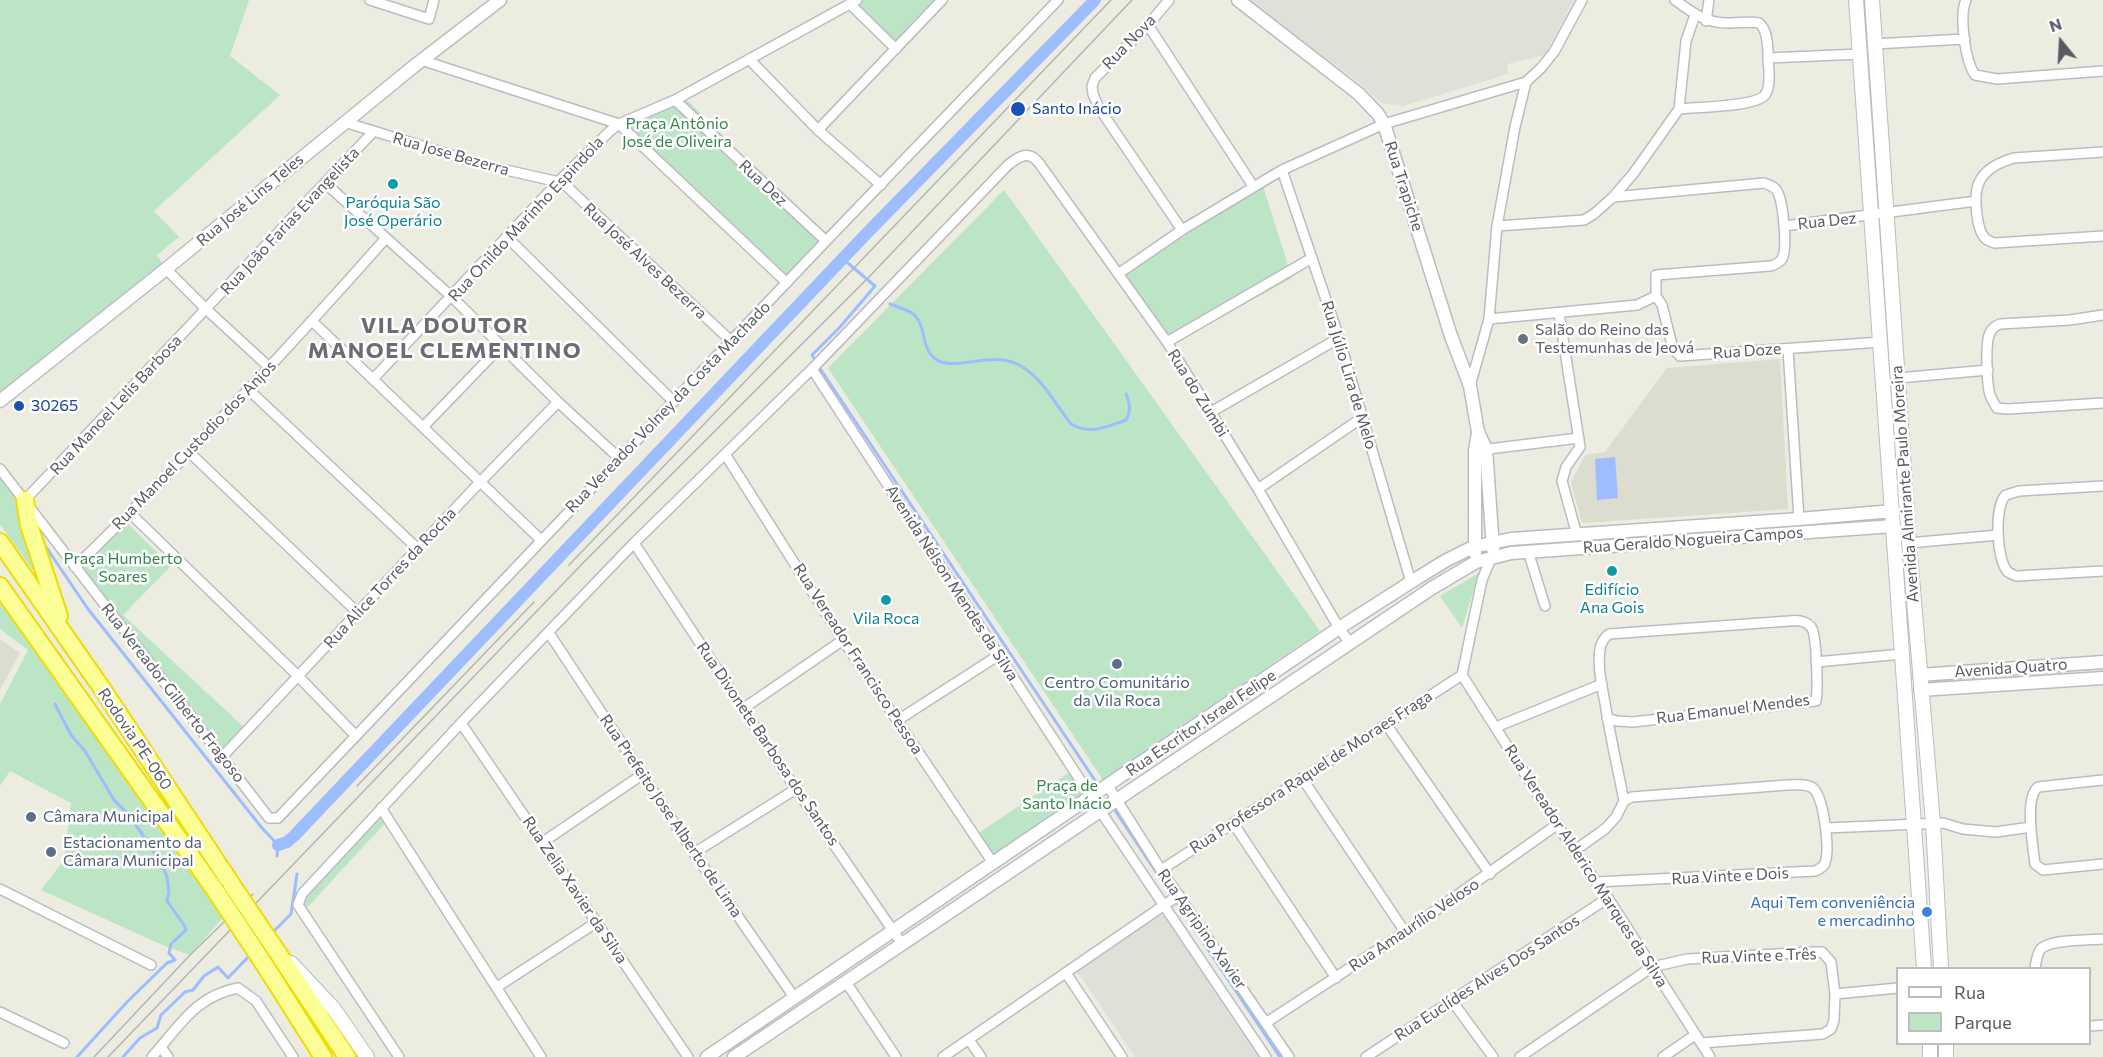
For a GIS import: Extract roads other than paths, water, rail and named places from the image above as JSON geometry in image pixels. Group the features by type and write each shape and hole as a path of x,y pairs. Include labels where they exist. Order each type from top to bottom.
{"highway":[{"path":"25,500 29,525 66,636"},
{"name":"Rodovia PE-060","path":"0,542 101,687 347,1057"},
{"path":"0,586 215,890 323,1057"}],"main road":[{"name":"Avenida Almirante Paulo Moreira","path":"1856,0 1924,967"},
{"name":"Avenida Almirante Paulo Moreira","path":"1872,0 1909,543 1933,824 1941,967"},
{"path":"276,950 334,1009 367,1057"}],"street":[{"path":"370,0 429,20 434,0"},
{"name":"Rua José Lins Teles","path":"0,401 166,269 344,122 500,0"},
{"path":"818,130 942,0"},
{"name":"Rua Vereador Volney da Costa Machado","path":"280,816 673,401 1058,0"},
{"name":"Rua Nova","path":"1168,0 1148,25 1100,72 1092,86 1099,108 1182,230"},
{"name":"Rua Trapiche","path":"1238,0 1359,94 1384,124 1451,336 1470,386 1493,542 1492,556"},
{"path":"1118,274 1182,230 1282,170 1384,124 1526,82 1542,68 1554,52 1582,0"},
{"path":"1675,0 1706,21 1729,24 1760,23 1765,31 1768,58 1767,93 1758,100 1679,108"},
{"path":"1706,21 1709,0"},
{"path":"1966,0 1963,6 1965,39 1970,69 1975,75 1997,79 2103,71"},
{"path":"853,2 896,49"},
{"name":"Rua Onildo Marinho Espindola","path":"373,379 559,181 599,140 619,124 675,100 853,2"},
{"path":"1497,226 1584,220 1614,197 1679,108 1686,41 1695,15"},
{"path":"1148,25 1253,186"},
{"path":"1874,44 1965,39"},
{"path":"1768,58 1860,54"},
{"path":"749,59 818,130 880,185"},
{"path":"422,60 619,124 787,283"},
{"path":"1470,386 1489,319 1497,226 1515,127 1526,82"},
{"name":"Rua Dez","path":"675,100 826,241"},
{"name":"Rua Jose Bezerra","path":"344,122 484,165 559,181"},
{"name":"Rua João Farias Evangelista","path":"206,309 373,132"},
{"path":"2103,152 2014,158 1995,166 1978,184 1976,201 1981,232 1987,240 1995,243 2103,236"},
{"name":"Rua do Zumbi","path":"816,365 1008,165 1022,155 1035,158 1167,342 1350,644"},
{"name":"Rua Júlio Lira de Melo","path":"1282,170 1339,338 1411,582"},
{"name":"Rua José Alves Bezerra","path":"559,181 731,341"},
{"path":"1489,319 1626,308 1656,296 1656,275 1776,265 1783,255 1784,225 1778,192 1774,187 1764,183 1614,197"},
{"path":"326,184 452,297 558,402 619,458"},
{"name":"Rua Dez","path":"1784,225 1871,216 1976,201"},
{"path":"507,237 673,401"},
{"name":"Rua Manoel Custodio dos Anjos","path":"75,567 189,452 386,238"},
{"path":"1167,342 1312,258"},
{"path":"166,269 269,367"},
{"name":"Rua Doze","path":"1656,296 1662,305 1673,349 1680,356 1881,342"},
{"name":"Rua Manoel Lelis Barbosa","path":"25,500 206,309"},
{"path":"1559,313 1580,447 1566,467 1562,482 1577,535"},
{"path":"2103,315 2070,320 2008,322 1994,327 1986,344 1988,390 1996,408 2103,403"},
{"path":"312,321 541,540"},
{"path":"1211,412 1339,338"},
{"path":"423,426 502,345"},
{"path":"1788,349 1799,519"},
{"path":"399,1057 298,905 302,894 461,723 634,543 816,365"},
{"name":"Avenida Nélson Mendes da Silva","path":"816,365 1101,812 1172,900"},
{"path":"1898,378 1988,370"},
{"path":"248,389 418,549"},
{"name":"Rua Alice Torres da Rocha","path":"223,756 297,675 558,402"},
{"path":"1258,489 1363,417"},
{"path":"1480,450 1579,438"},
{"name":"Rua Trapiche","path":"1476,562 1473,547 1480,450"},
{"path":"189,452 357,612"},
{"name":"Rua Vereador Francisco Pessoa","path":"724,454 843,640 993,863"},
{"name":"Rua Vereador Gilberto Fragoso","path":"0,469 269,818 274,819 280,816"},
{"path":"2103,486 2019,491 2006,495 2000,503 1998,535 2005,567 2009,573 2017,576 2103,572"},
{"name":"Rua Geraldo Nogueira Campos","path":"1493,542 1893,511"},
{"path":"130,513 297,675 356,736"},
{"name":"Rua Geraldo Nogueira Campos","path":"1492,556 1528,551 1894,526"},
{"path":"1683,527 1684,540"},
{"path":"1909,543 1998,535"},
{"name":"Rua Escritor Israel Felipe","path":"707,1057 1092,798 1339,628 1445,561 1473,547 1493,542"},
{"name":"Rua Divonete Barbosa dos Santos","path":"634,543 796,789 902,944"},
{"path":"1528,551 1545,606"},
{"path":"1462,675 1482,580 1492,556"},
{"name":"Rua Escritor Israel Felipe","path":"734,1057 1442,581 1492,556"},
{"path":"1476,562 1482,580"},
{"name":"Rua Emanuel Mendes","path":"1798,621 1812,628 1815,637 1818,690 1816,701 1617,722 1607,718 1602,684 1600,647 1604,638 1609,634 1798,621"},
{"name":"Rua Prefeito Jose Alberto de Lima","path":"549,633 694,853 794,997"},
{"path":"744,708 843,640"},
{"path":"1815,662 1902,654"},
{"path":"898,720 999,655"},
{"name":"Avenida Quatro","path":"1919,675 2103,662"},
{"name":"Rua Professora Raquel de Moraes Fraga","path":"1161,870 1462,675"},
{"name":"Rua Vereador Alderico Marques da Silva","path":"1462,675 1574,851 1608,898 1710,1057"},
{"name":"Avenida Quatro","path":"1920,690 2103,678"},
{"path":"1496,727 1602,684"},
{"path":"1574,851 1605,830 1616,817 1624,801 1607,718"},
{"name":"Rua Zelia Xavier da Silva","path":"461,723 688,1057"},
{"path":"1386,724 1490,874"},
{"path":"543,842 643,774"},
{"path":"1302,778 1405,932"},
{"path":"2103,780 2038,787 2032,795 2031,827 2035,864 2039,868 2043,870 2103,864"},
{"name":"Rua Vinte e Dois","path":"1596,882 1815,872 1822,868 1826,861 1826,828 1819,797 1813,788 1804,785 1632,797 1624,801"},
{"name":"Rua Agripino Xavier","path":"1108,786 1161,870 1172,900 1267,1022 1289,1057"},
{"path":"694,853 796,789"},
{"path":"381,808 541,1057"},
{"path":"1233,823 1336,978"},
{"name":"Rua Amaurílio Veloso","path":"1267,1022 1405,932 1558,824"},
{"path":"1826,828 1949,824 1996,832 2031,827"},
{"path":"0,889 151,965"},
{"name":"Rua Euclídes Alves Dos Santos","path":"1366,1057 1608,898"},
{"path":"943,1057 1172,900 1266,1057"},
{"path":"497,987 597,922"},
{"path":"2036,967 2039,951 2044,946 2103,939"},
{"name":"Rua Vinte e Três","path":"1652,967 1687,959 1822,952 1831,962 1836,994"},
{"path":"1520,1057 1652,967"},
{"path":"1066,973 1122,1057"},
{"path":"846,982 896,1057"},
{"path":"152,1057 197,1005 216,993 238,988 256,1001 293,1057"},
{"path":"1663,1057 1698,1039 1823,1034 1831,1029 1834,1020 1836,994 1896,988"},
{"path":"1452,1001 1492,1057"},
{"path":"0,1012 64,1043"},
{"path":"969,1040 981,1057"},
{"path":"161,1047 168,1057"},
{"path":"1380,1047 1387,1057"}],"water":[{"path":"1615,457 1618,498 1597,500 1595,459"}],"waterway":[{"path":"278,845 294,836 868,232 1095,0"},
{"path":"816,361 812,355 875,286 843,259"},
{"path":"890,304 912,313 917,318 927,347 934,358 952,364 996,359 1019,365 1035,376 1071,424 1078,427 1098,429 1126,420 1129,414 1126,394"},
{"path":"819,367 1100,788"},
{"path":"46,547 88,609 262,828 278,845 277,856"},
{"path":"55,704 71,735 85,751 114,800 127,813 162,865 167,877 169,892 167,901 186,930 171,944 169,953 175,960 167,963 128,1001 77,1057"},
{"path":"1112,806 1280,1057"},
{"path":"271,934 291,914 297,874"},
{"path":"123,1057 140,1038 157,1028 161,1015 185,992 193,990 204,976 218,967 228,978 250,955"}],"tram line":[{"path":"569,565 1111,0"},
{"path":"108,1057 583,563 869,277 1132,0"},
{"path":"357,786 534,602"},
{"path":"94,1057 190,955 253,894"}],"place":[{"name":"Santo Inácio","path":"1018,109"},
{"name":"Paróquia São José Operário","path":"393,184"},
{"name":"Salão do Reino das Testemunhas de Jeová","path":"1523,339"},
{"name":"30265","path":"19,406"},
{"name":"Edifício Ana Gois","path":"1612,571"},
{"name":"Vila Roca","path":"886,600"},
{"name":"Centro Comunitário da Vila Roca","path":"1117,664"},
{"name":"Câmara Municipal","path":"31,817"},
{"name":"Estacionamento da Câmara Municipal","path":"51,852"},
{"name":"Aqui Tem conveniência e mercadinho","path":"1927,912"}],"district":[{"name":"VILA DOUTOR MANOEL CLEMENTINO","path":"445,338"}],"park label":[{"name":"Praça Antônio José de Oliveira","path":"677,133"},
{"name":"Praça Humberto Soares","path":"123,568"},
{"name":"Praça de Santo Inácio","path":"1067,795"}]}
